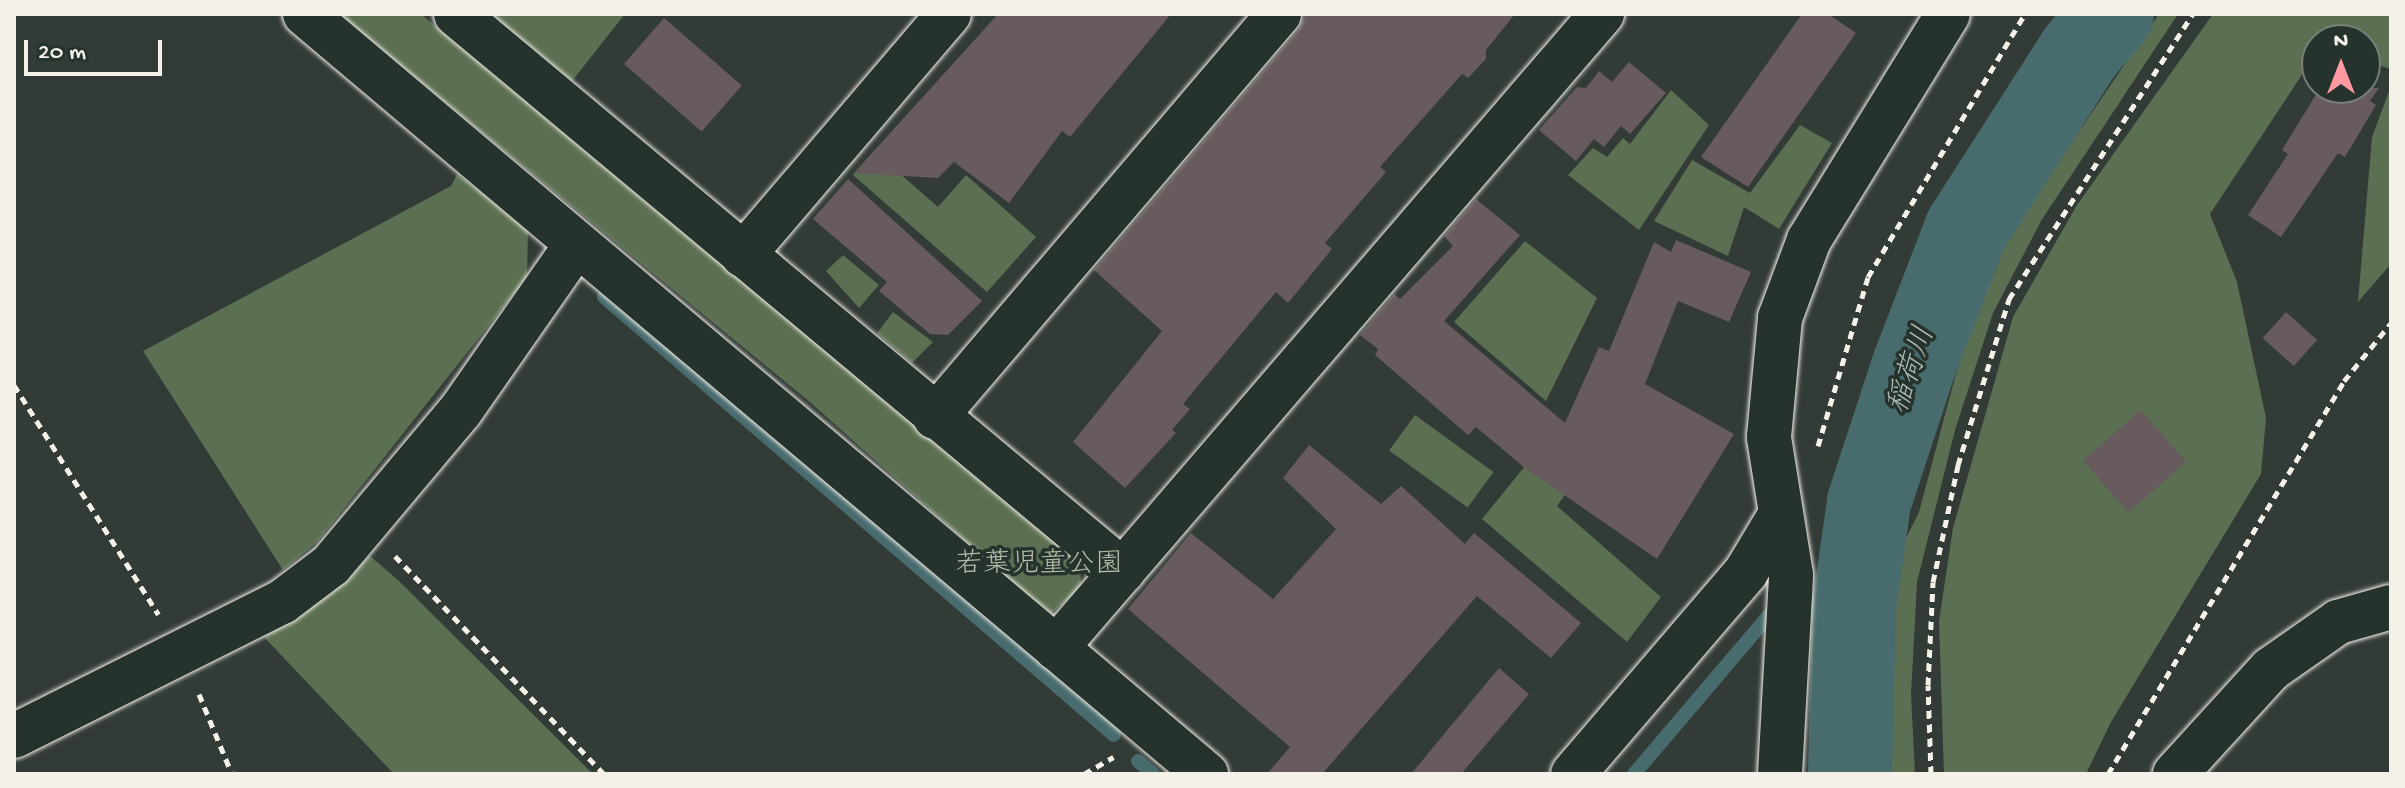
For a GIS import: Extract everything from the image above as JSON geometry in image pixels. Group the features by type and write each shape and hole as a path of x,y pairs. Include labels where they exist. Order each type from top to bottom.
{"street":[{"path":"305,14 1206,774"},
{"path":"456,14 1123,571"},
{"path":"743,255 949,14"},
{"path":"935,417 1279,14"},
{"path":"1056,648 1602,14"},
{"path":"1780,774 1791,575 1779,517 1769,437 1771,376 1793,274 1948,14"},
{"path":"14,736 311,582 368,525 461,410 576,245"},
{"path":"1573,774 1746,572 1779,517"},
{"path":"2175,774 2271,669 2338,622 2391,607"}],"path":[{"path":"1816,454 1868,277 2025,14"},
{"path":"1931,774 1928,685 1933,582 1958,465 2009,299 2193,14"},
{"path":"2108,774 2344,381 2391,323"},
{"path":"14,385 181,651 232,774"},
{"path":"368,525 482,652 604,774"}],"green space":[{"name":"若葉児童公園","path":"338,14 421,14 1080,561 1081,588 1049,615 811,403"},
{"path":"491,14 625,14 572,81"},
{"path":"2159,14 2178,14 2041,221 1993,313 1955,430 1917,582 1911,695 1915,774 1867,774 1878,595 1919,512 1969,325 2009,234"},
{"path":"2213,14 2391,14 2391,69 2381,66 2381,24 2301,24 2301,76 2210,214 2237,282 2266,418 2261,474 2111,722 2086,774 1944,774 1939,621 1953,528 2013,317 2077,205"},
{"path":"2391,86 2391,264 2358,302 2372,137"},
{"path":"1671,90 1709,125 1639,230 1568,175 1593,148 1607,157 1623,138 1630,144"},
{"path":"1800,125 1832,143 1779,229 1744,207 1728,256 1654,221 1692,160 1750,193"},
{"path":"874,151 938,207 966,175 1036,237 987,292 853,175"},
{"path":"457,174 528,229 527,277 318,541 283,570 143,351 451,186"},
{"path":"1525,241 1597,298 1546,401 1454,322"},
{"path":"843,255 879,285 859,308 826,271"},
{"path":"893,312 933,342 912,363 877,333"},
{"path":"1415,415 1493,472 1468,508 1389,451"},
{"path":"1546,440 1584,467 1557,506 1661,597 1627,642 1482,519"},
{"path":"370,556 398,580 593,774 394,774 264,637 308,610"}],"building":[{"path":"998,14 1171,14 1070,137 1062,131 1009,203 954,162 938,178 854,173"},
{"path":"1306,14 1515,14 1486,50 1486,59 1468,78 1462,74 1380,167 1386,172 1325,243 1332,249 1288,303 1276,292 1183,404 1190,409 1172,430 1176,433 1125,488 1073,442 1162,331 1094,270 1298,30"},
{"path":"1802,14 1828,14 1856,33 1748,187 1701,157"},
{"path":"664,18 742,86 702,132 624,64"},
{"path":"1629,62 1666,93 1630,134 1621,126 1604,147 1594,139 1576,161 1539,130 1577,87 1586,88 1599,71 1612,82"},
{"path":"2310,104 2376,105 2345,157 2338,153 2281,237 2248,215 2288,154 2282,150"},
{"path":"848,179 982,301 948,335 930,334 879,291 887,282 813,219"},
{"path":"1476,199 1520,235 1444,321 1565,423 1599,347 1609,351 1654,242 1671,252 1676,240 1751,272 1729,322 1678,301 1645,384 1734,434 1657,559 1525,468 1476,427 1468,435 1375,355 1378,349 1360,335 1394,294 1400,299 1453,246 1444,236"},
{"path":"2286,312 2317,340 2294,366 2263,338"},
{"path":"2141,410 2186,462 2128,513 2083,461"},
{"path":"1309,445 1381,504 1401,486 1465,544 1474,533 1581,623 1551,658 1477,596 1322,774 1267,774 1290,747 1128,609 1191,533 1273,599 1336,529 1283,478"},
{"path":"1499,668 1529,694 1461,774 1411,774"}],"waterway":[{"name":"稲荷川","path":"1850,774 1854,608 1869,502 1914,365 1966,230 2079,53 2112,14"},
{"path":"604,297 1114,735"},
{"path":"1634,774 1772,612"},
{"path":"1138,761 1153,774"}]}
